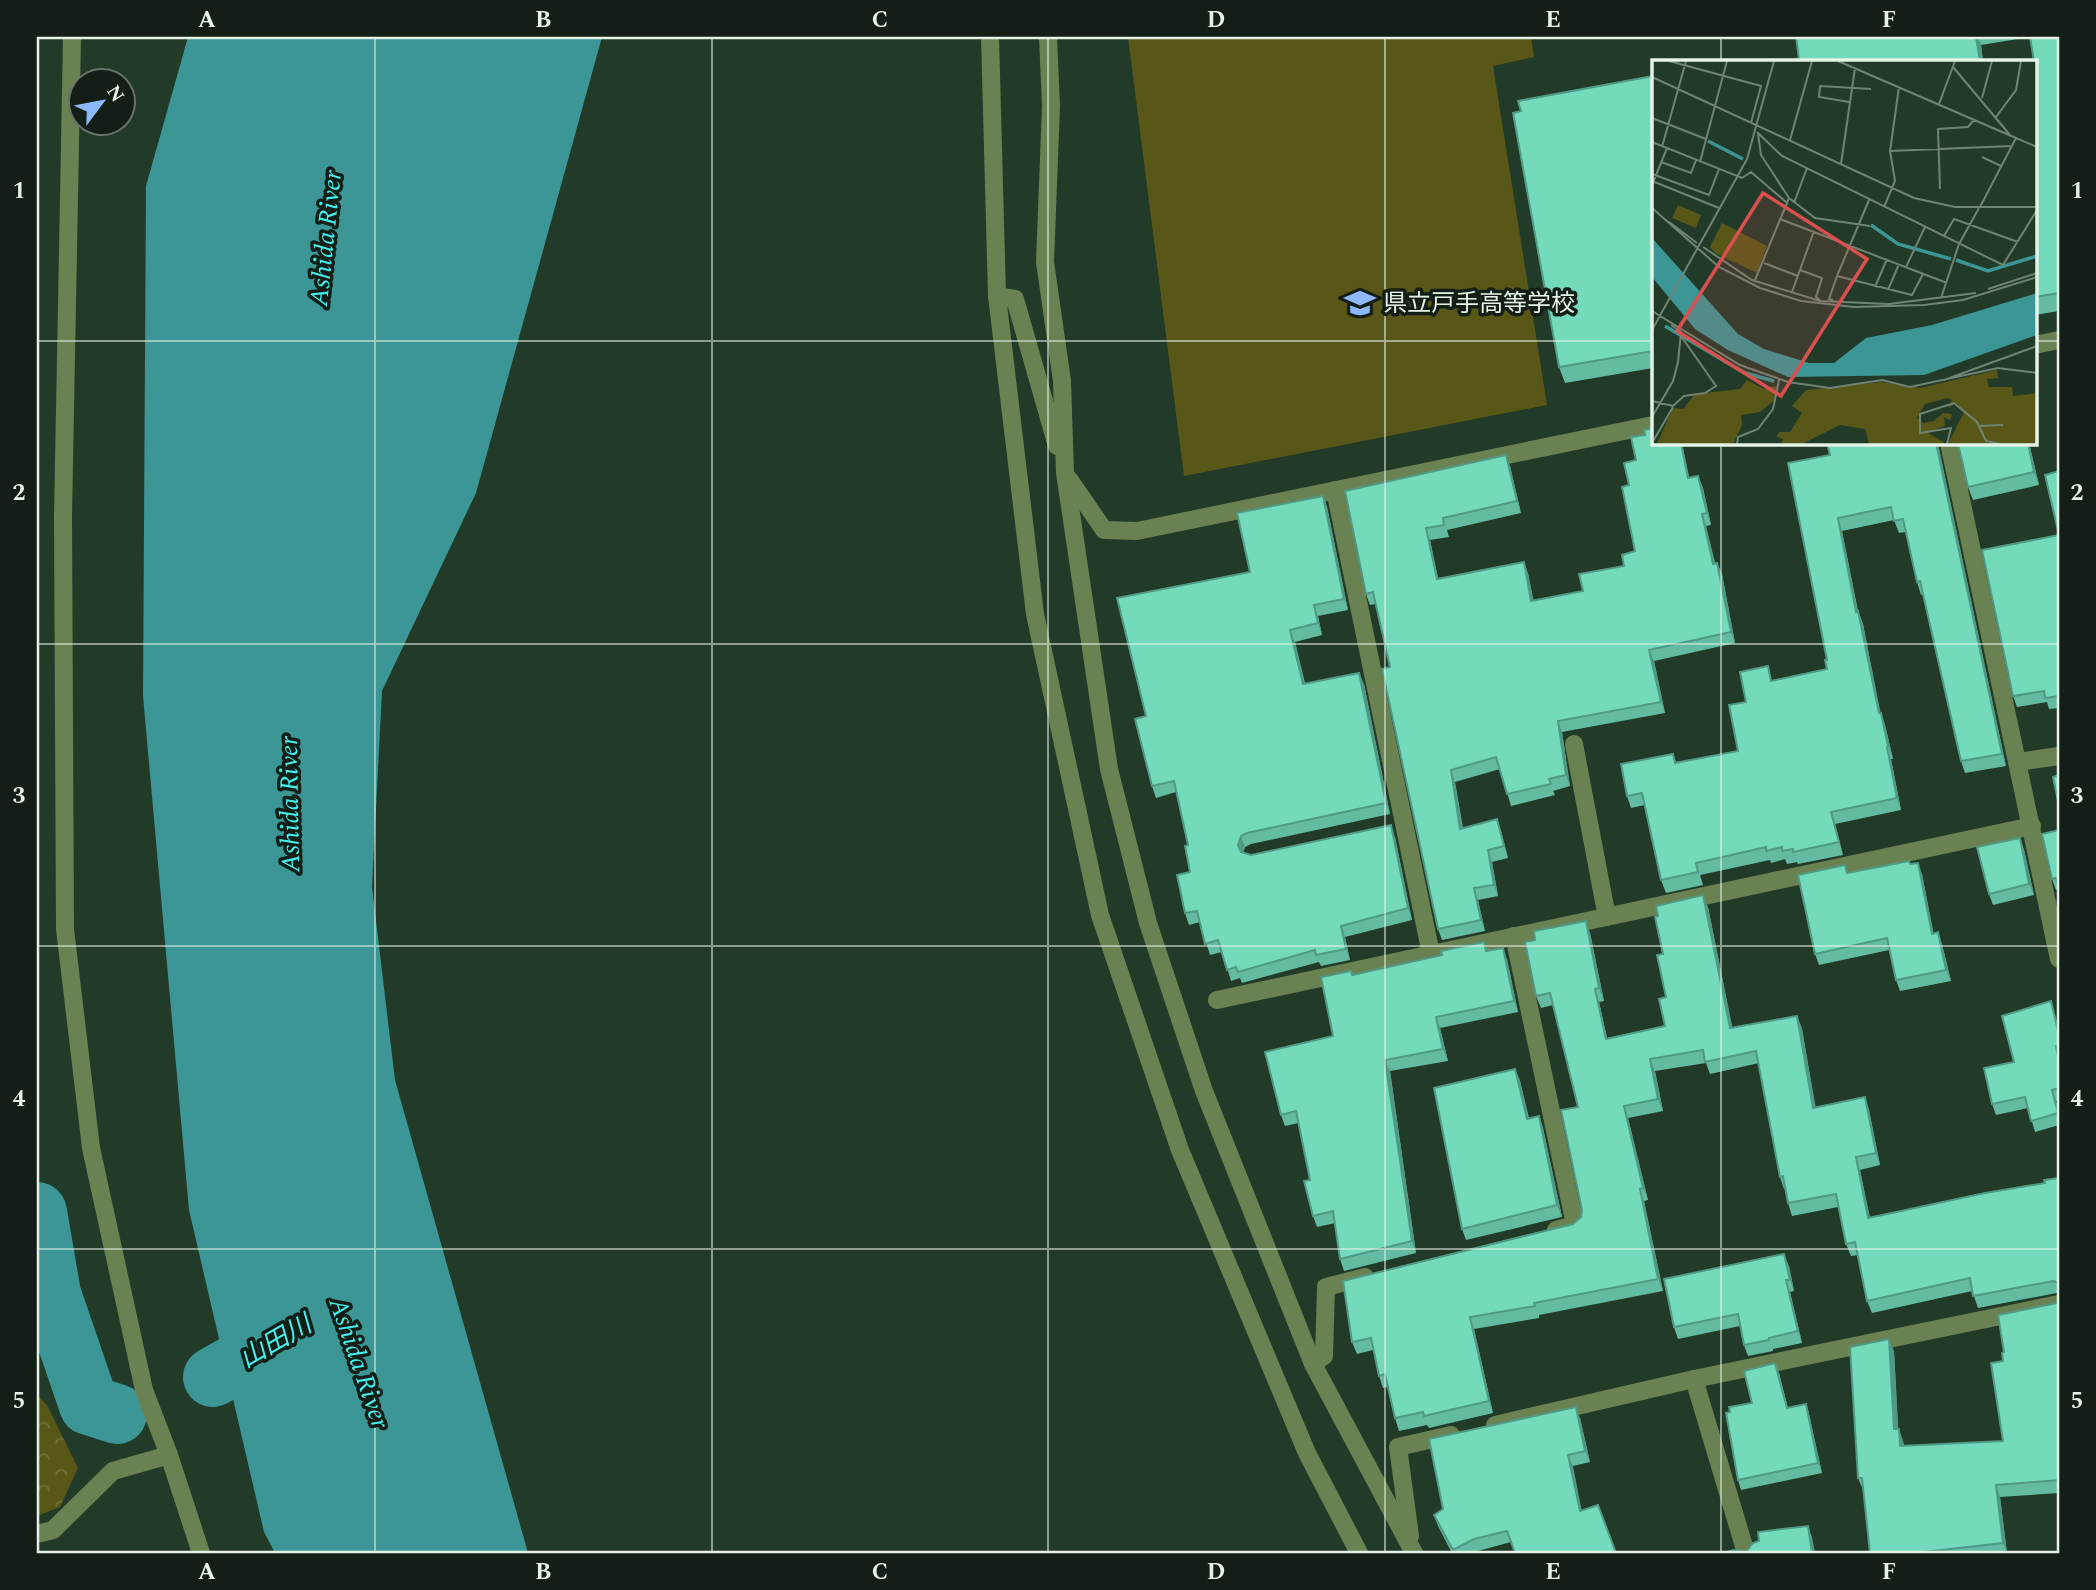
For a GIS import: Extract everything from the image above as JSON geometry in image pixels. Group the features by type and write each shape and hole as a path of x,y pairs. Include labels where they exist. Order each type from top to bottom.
{"street":[{"path":"72,37 63,516 65,929 91,1148 144,1390 169,1455 201,1553"},
{"path":"990,37 997,296 1035,614 1100,915 1180,1150 1307,1452 1359,1553"},
{"path":"1048,37 1051,106 1045,262 1062,381 1065,474 1109,768 1148,923 1204,1091 1313,1364 1413,1552"},
{"path":"997,296 1015,299 1065,474 1104,530 1138,531 1652,425"},
{"path":"2036,345 2059,340"},
{"path":"1949,444 2059,959"},
{"path":"1335,490 1398,825 1431,954"},
{"path":"1574,744 1607,916"},
{"path":"2018,762 2059,756"},
{"path":"1217,1000 2032,826"},
{"path":"1514,936 1575,1225 1535,1235"},
{"path":"1313,1364 1324,1356 1326,1287 1378,1274"},
{"path":"1413,1552 1398,1447 1694,1379 2059,1304"},
{"path":"1694,1379 1746,1553"},
{"path":"37,1534 53,1530 113,1471 169,1455"}],"green space":[{"path":"1128,37 1531,37 1534,57 1493,66 1547,405 1184,476"},
{"path":"37,1395 47,1405 78,1468 60,1507 37,1516"}],"water":[{"name":"Ashida River","path":"188,37 602,37 476,493 382,691 372,887 395,1080 528,1553 275,1553 264,1532 189,1210 143,696 146,186"}],"building":[{"path":"1796,37 1976,37 1980,60 1792,60 1799,59"},
{"path":"2030,37 2059,37 2059,293 2036,297 2036,60"},
{"path":"1652,76 1652,351 1559,367 1513,113 1521,111 1518,101"},
{"path":"1652,428 1652,444 1681,444 1688,478 1698,476 1707,513 1702,514 1713,564 1717,563 1731,632 1649,650 1661,702 1558,721 1566,775 1549,779 1551,784 1507,794 1496,757 1451,770 1460,829 1497,819 1504,846 1488,850 1494,885 1474,888 1481,920 1438,929 1382,669 1390,667 1373,592 1366,594 1345,491 1506,455 1517,501 1443,518 1444,525 1426,528 1437,579 1524,562 1531,601 1583,591 1579,574 1624,566 1622,555 1635,551 1622,487 1629,485 1624,463 1636,460 1631,437 1645,435 1644,430"},
{"path":"1827,444 1936,444 2002,754 1961,761 1903,519 1894,521 1891,507 1838,518 1897,798 1831,812 1839,842 1793,852 1793,849 1782,851 1782,847 1766,851 1766,847 1696,863 1698,872 1661,880 1642,793 1627,796 1621,764 1673,754 1675,763 1738,751 1729,705 1746,702 1740,672 1768,666 1771,681 1827,669 1788,463 1830,455"},
{"path":"1958,444 2028,444 2034,472 1968,487"},
{"path":"2059,471 2059,535 2045,475"},
{"path":"1323,496 1344,599 1314,605 1318,623 1290,630 1303,684 1359,673 1386,803 1247,833 1241,836 1238,845 1241,852 1251,855 1391,825 1408,908 1341,926 1346,949 1316,955 1315,950 1238,972 1236,967 1227,970 1218,940 1205,944 1197,911 1185,913 1177,875 1190,872 1185,846 1188,845 1174,781 1152,786 1135,719 1146,716 1117,598 1250,572 1237,513"},
{"path":"2059,535 2059,696 2045,698 2044,691 2013,696 1982,550"},
{"path":"2059,775 2059,806 2053,777"},
{"path":"2059,830 2057,883 2056,878 2052,879 2042,834"},
{"path":"2020,838 2029,884 1989,894 1977,847"},
{"path":"1909,861 1910,864 1918,863 1932,934 1938,932 1946,970 1896,980 1887,938 1815,954 1798,875 1845,865 1847,873"},
{"path":"1703,895 1730,1028 1797,1016 1813,1108 1865,1097 1876,1153 1856,1157 1868,1218 2059,1178 2059,1283 2053,1281 1973,1296 1970,1278 1867,1301 1855,1242 1846,1244 1836,1194 1788,1203 1783,1176 1780,1177 1756,1051 1705,1062 1703,1050 1650,1059 1658,1099 1624,1106 1643,1188 1640,1189 1658,1279 1470,1317 1489,1401 1424,1416 1423,1412 1395,1418 1385,1374 1379,1376 1371,1338 1352,1342 1343,1281 1573,1224 1581,1217 1582,1210 1561,1110 1578,1107 1550,993 1536,996 1525,942 1535,940 1534,931 1586,921 1599,988 1595,989 1606,1039 1665,1026 1659,999 1666,997 1657,955 1663,954 1655,917 1658,916 1656,906"},
{"path":"1484,942 1486,951 1503,948 1514,1001 1436,1017 1443,1049 1385,1060 1412,1241 1340,1259 1333,1211 1313,1216 1304,1181 1310,1180 1296,1111 1281,1115 1265,1052 1333,1036 1321,977 1351,971 1352,975 1442,955 1441,951"},
{"path":"2051,1001 2059,1035 2059,1045 2056,1046 2059,1088 2052,1090 2058,1113 2031,1121 2025,1097 1992,1104 1984,1068 2014,1062 2002,1016"},
{"path":"1515,1069 1527,1119 1539,1116 1557,1205 1462,1229 1434,1088"},
{"path":"1784,1254 1790,1280 1786,1280 1798,1331 1744,1345 1738,1314 1674,1327 1664,1279"},
{"path":"2059,1301 2059,1480 1996,1485 2003,1543 1915,1553 1870,1553 1862,1478 1858,1478 1850,1347 1889,1339 1894,1429 1899,1429 1900,1446 2003,1441 1991,1363 2003,1361 1998,1315"},
{"path":"1775,1363 1787,1408 1806,1404 1818,1463 1738,1480 1726,1413 1730,1412 1729,1407 1752,1403 1744,1371"},
{"path":"1576,1407 1585,1451 1568,1455 1580,1511 1598,1505 1616,1553 1515,1553 1507,1531 1474,1539 1453,1550 1434,1515 1443,1509 1429,1439"},
{"path":"1808,1526 1812,1553 1724,1553 1734,1550 1746,1552 1753,1543 1759,1541 1758,1532"}],"waterway":[{"name":"山田川","path":"37,1212 51,1294 89,1405 117,1414"},
{"name":"山田川","path":"213,1377 298,1329"}],"place":[{"name":"県立戸手高等学校","path":"1360,303"}]}
